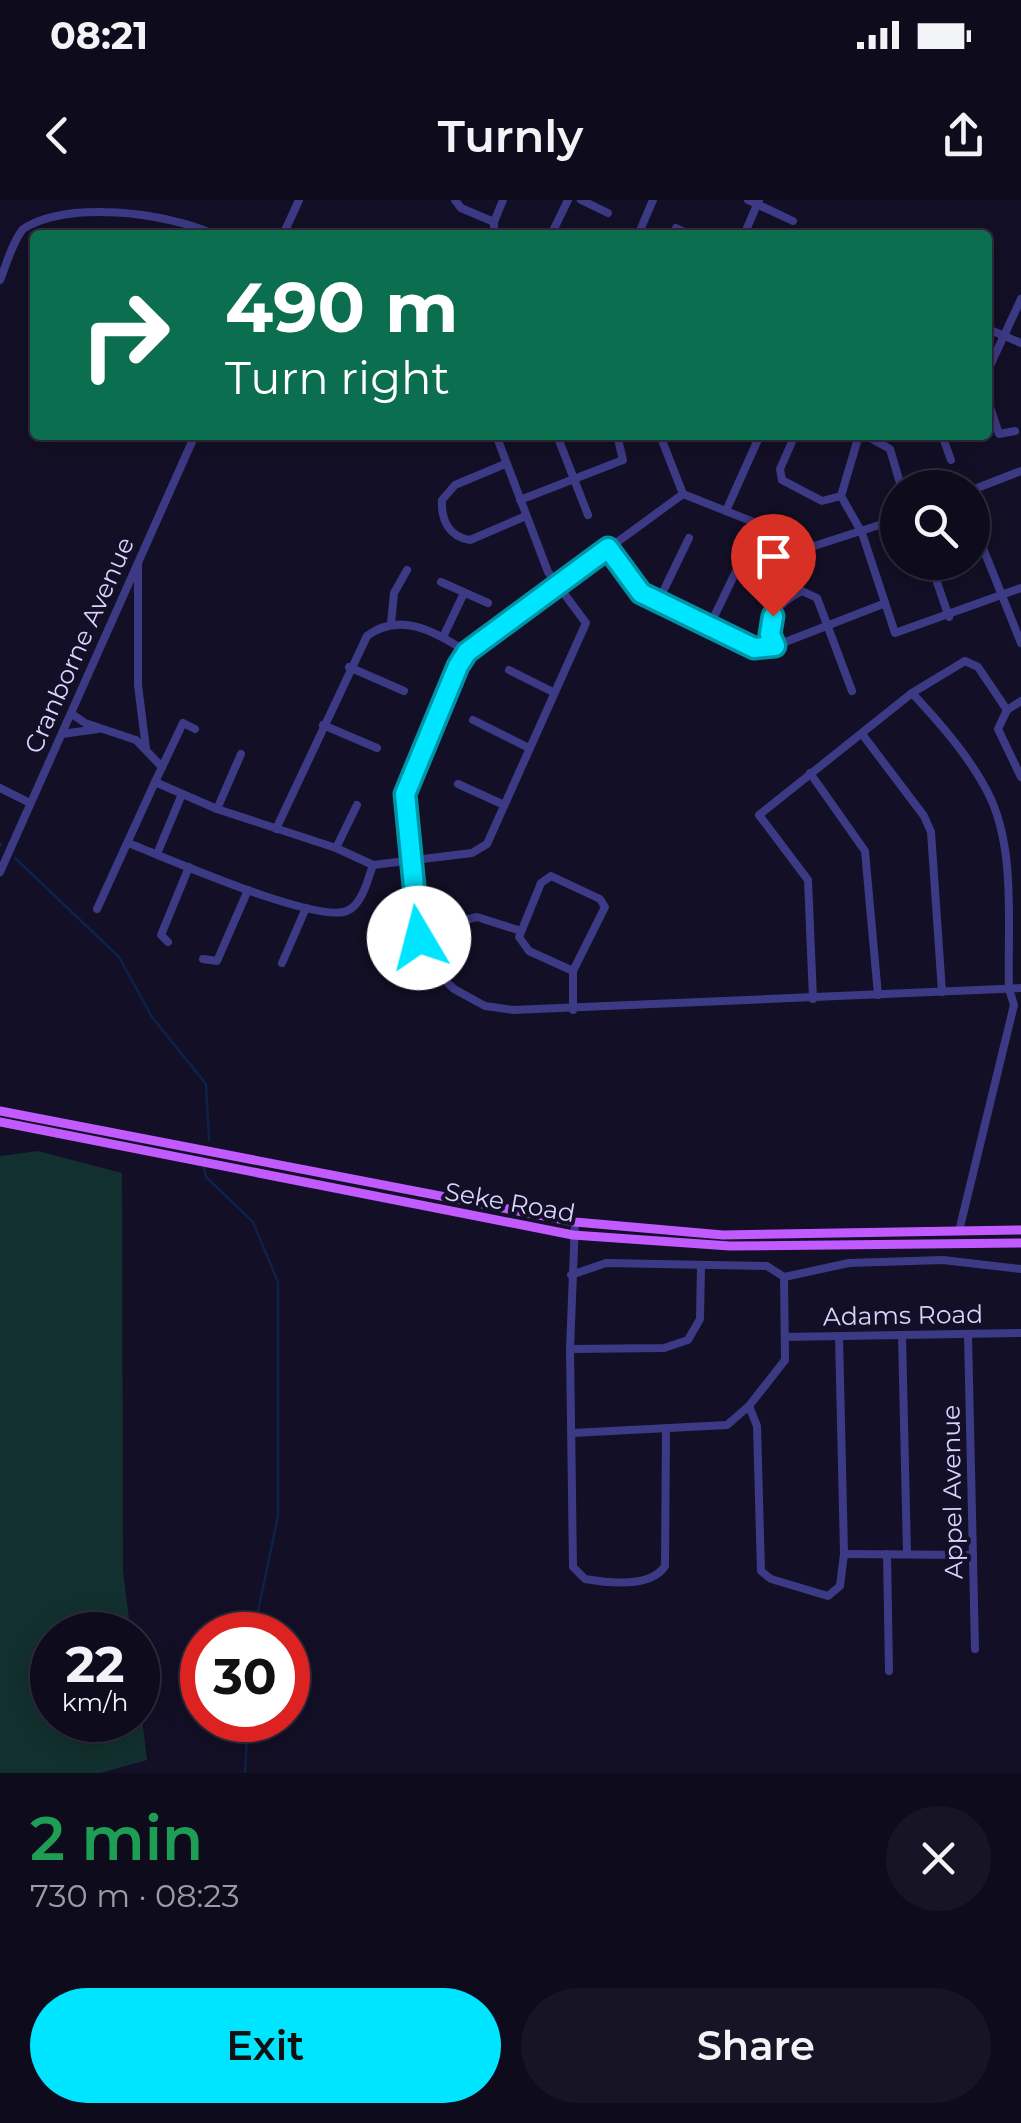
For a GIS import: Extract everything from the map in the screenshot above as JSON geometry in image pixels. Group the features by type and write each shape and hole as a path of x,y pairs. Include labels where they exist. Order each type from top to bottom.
{"main road":[{"name":"Seke Road","path":"0,1110 575,1222 723,1236 1021,1230"},
{"name":"Seke Road","path":"0,1122 573,1234 730,1246 1021,1243"}],"street":[{"path":"286,230 299,200"},
{"path":"455,200 461,208 494,222"},
{"path":"494,230 504,200"},
{"path":"554,230 568,200"},
{"path":"581,200 608,213"},
{"path":"640,230 653,200"},
{"path":"0,280 15,242 30,223 81,201 136,204 204,230"},
{"path":"746,230 755,201 793,221"},
{"path":"676,228 681,230"},
{"path":"992,362 1021,299"},
{"path":"992,330 1021,343"},
{"path":"992,413 999,434 1015,431"},
{"name":"Cranborne Avenue","path":"0,872 193,440"},
{"path":"155,782 216,809 336,848 374,866 482,849 586,623 566,592 556,586 498,440"},
{"path":"559,440 588,515"},
{"path":"520,500 622,460 618,440"},
{"path":"662,440 683,494 814,546 880,526"},
{"path":"726,511 758,440"},
{"path":"793,440 780,469 782,480 822,501 841,496"},
{"path":"860,440 841,496 862,533 883,604 898,634 1021,588"},
{"path":"872,440 890,449 896,470"},
{"path":"944,440 951,460"},
{"path":"505,464 448,490 442,500 445,524 455,535 470,540 526,516"},
{"path":"990,483 1021,471"},
{"path":"683,494 467,652 407,782 409,861 419,938 434,970 454,989 496,1008 573,1010 1021,988"},
{"path":"658,602 690,538"},
{"path":"608,548 635,588 754,648 775,646 883,604"},
{"path":"710,626 741,561"},
{"path":"138,564 138,684 146,750"},
{"path":"990,566 1021,643"},
{"path":"391,624 394,594 407,570"},
{"path":"936,580 949,617"},
{"path":"441,582 488,604"},
{"path":"775,646 770,634 777,608 800,592 820,601 852,691"},
{"path":"443,637 464,593"},
{"path":"276,829 349,667 367,636 391,624 417,626 467,652"},
{"path":"813,999 808,880 759,815 912,693 965,662 978,667 1006,710"},
{"path":"349,667 404,691"},
{"path":"509,670 553,692"},
{"path":"912,693 989,794 998,822 1006,882 1008,989 1014,1005 959,1231"},
{"path":"1021,701 1006,710 998,729 1021,777"},
{"path":"72,714 136,740 162,768"},
{"path":"473,720 527,747"},
{"path":"98,908 183,723 195,729"},
{"path":"323,724 377,748"},
{"path":"62,734 102,728"},
{"path":"862,734 931,832 942,992"},
{"path":"216,809 240,754"},
{"path":"810,773 865,850 878,994"},
{"path":"458,784 502,804"},
{"path":"0,788 30,804"},
{"path":"157,854 182,794"},
{"path":"336,848 357,804"},
{"path":"128,843 248,890 306,908 344,912 359,898 374,866"},
{"path":"168,942 162,935 189,867"},
{"path":"518,930 542,884 551,876 600,899 604,912 573,971 573,1010"},
{"path":"1006,882 1021,882"},
{"path":"202,958 217,962 248,890"},
{"path":"282,963 306,908"},
{"path":"460,921 477,918 518,930 530,951 573,971"},
{"path":"575,1222 570,1349 573,1566 585,1579 636,1580 660,1575 665,1566 666,1431"},
{"path":"571,1276 606,1263 767,1266 784,1277 839,1263 943,1260 1021,1269"},
{"path":"570,1349 664,1348 688,1340 700,1319 701,1266"},
{"path":"572,1433 718,1428 749,1406 784,1360 784,1277"},
{"name":"Adams Road","path":"785,1337 1021,1333"},
{"name":"Appel Avenue","path":"968,1335 975,1648"},
{"path":"749,1406 757,1426 761,1570 771,1578 828,1596 840,1586 844,1554 838,1336"},
{"path":"902,1336 907,1553"},
{"path":"844,1554 974,1555"},
{"path":"887,1554 889,1671"}],"green space":[{"path":"38,1151 122,1173 123,1571 128,1612 30,1612 30,1742 145,1742 147,1760 100,1773 0,1773 0,1156"}],"waterway":[{"path":"15,858 119,957 152,1017 206,1084 209,1140"},
{"path":"204,1168 206,1177 253,1222 278,1282 278,1516 258,1612"},
{"path":"245,1773 247,1742"}],"route":[{"path":"419,938 404,804 407,782 467,652 608,548 641,593 754,648 775,646 770,634 773,616"}]}
